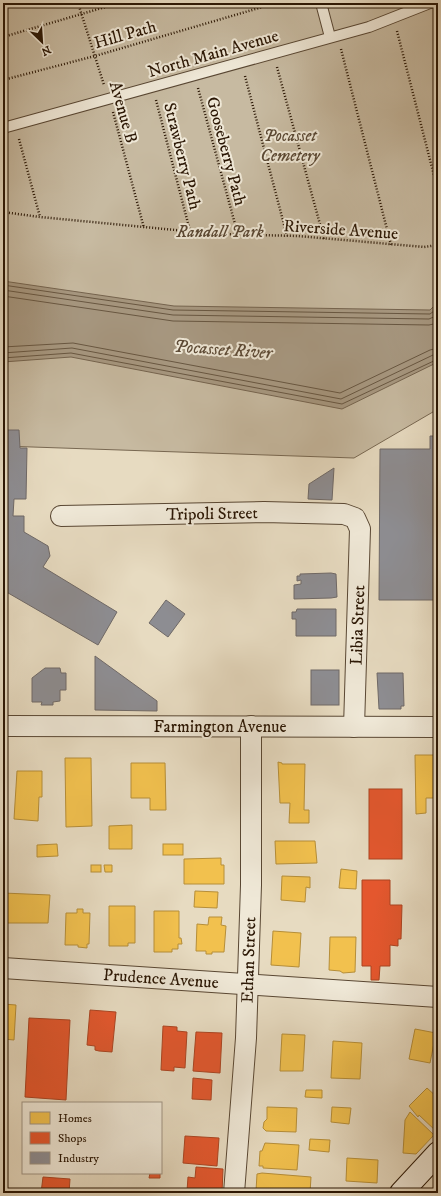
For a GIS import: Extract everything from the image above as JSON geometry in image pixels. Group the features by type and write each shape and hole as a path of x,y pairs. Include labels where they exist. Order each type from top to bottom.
{"street":[{"name":"Tripoli Street","path":"61,516 323,512 344,514 355,518 358,523"},
{"name":"Libia Street","path":"354,727 360,529 358,523"},
{"name":"Farmington Avenue","path":"3,726 438,727"},
{"name":"Ethan Street","path":"234,1193 246,1038 251,885 251,726"},
{"name":"Prudence Avenue","path":"3,968 438,997"},
{"path":"401,1193 438,1153"}],"lane":[{"path":"321,3 334,36"},
{"name":"North Main Avenue","path":"3,128 194,74 369,27 430,3"}],"path":[{"name":"Avenue B","path":"78,3 109,98 144,228"},
{"path":"3,37 119,3"},
{"name":"Hill Path","path":"3,80 95,56 276,3"},
{"path":"393,17 438,191"},
{"path":"334,36 390,245"},
{"path":"273,53 324,239"},
{"path":"241,62 287,236"},
{"name":"Gooseberry Path","path":"194,74 238,234"},
{"name":"Strawberry Path","path":"153,86 190,231"},
{"path":"15,125 40,217"},
{"name":"Riverside Avenue","path":"3,212 144,228 287,236 424,247 438,245"}],"green space":[{"name":"Randall Park","path":"3,3 438,3 438,409 354,458 3,446"}],"water":[{"name":"Pocasset River","path":"3,281 174,306 430,310 438,302 438,362 342,409 71,357 3,362"}],"building: Homes":[{"path":"415,755 438,755 438,798 426,798 426,813 416,814"},
{"path":"65,758 91,758 92,826 66,827"},
{"path":"278,762 282,764 305,764 304,810 309,810 309,823 289,823 290,803 280,803"},
{"path":"131,763 165,763 166,810 150,810 150,798 131,798"},
{"path":"17,771 42,771 42,797 39,797 38,821 14,819"},
{"path":"132,825 132,849 109,849 109,826"},
{"path":"275,841 315,841 317,863 276,864"},
{"path":"57,844 58,856 37,857 37,845"},
{"path":"163,844 183,844 183,855 163,855"},
{"path":"221,858 221,865 224,865 224,884 184,884 184,859"},
{"path":"91,865 101,865 101,872 91,872"},
{"path":"104,865 112,865 112,872 105,872"},
{"path":"341,869 357,871 356,889 339,888"},
{"path":"282,876 310,877 310,888 306,887 305,902 281,900"},
{"path":"195,891 218,892 217,908 194,907"},
{"path":"3,893 50,895 48,923 3,923"},
{"path":"109,906 135,906 135,943 128,943 128,946 109,946"},
{"path":"77,909 83,909 83,913 90,913 89,944 87,944 87,948 78,947 78,945 65,945 66,913 77,913"},
{"path":"154,911 179,911 179,938 181,938 182,944 178,944 178,949 172,949 172,952 154,952"},
{"path":"209,917 222,917 221,925 226,926 224,952 212,952 212,954 206,954 206,951 196,951 197,924 208,925"},
{"path":"273,931 301,933 299,967 271,965"},
{"path":"330,937 356,937 355,972 343,973 340,971 329,970"},
{"path":"3,1004 16,1005 14,1040 3,1039"},
{"path":"415,1029 436,1033 430,1063 409,1059"},
{"path":"282,1034 305,1035 303,1071 280,1071"},
{"path":"333,1041 362,1043 360,1079 331,1078"},
{"path":"427,1088 438,1098 437,1132 419,1115 418,1117 409,1106"},
{"path":"306,1090 322,1090 322,1098 305,1097"},
{"path":"267,1107 297,1108 296,1132 266,1131 263,1128 264,1122 267,1119"},
{"path":"332,1107 351,1108 349,1124 331,1122"},
{"path":"410,1112 434,1135 416,1154 403,1153 405,1120"},
{"path":"310,1139 330,1140 329,1152 309,1150"},
{"path":"265,1143 299,1145 297,1170 263,1168 263,1166 259,1166 260,1151 262,1151"},
{"path":"347,1158 378,1160 377,1183 346,1181"},
{"path":"262,1173 311,1177 310,1193 261,1193 256,1191 257,1174"}],"building: Shops":[{"path":"369,789 402,789 402,859 369,859"},
{"path":"362,880 390,880 390,905 402,905 401,939 398,939 398,946 390,945 390,966 380,966 379,980 371,980 371,966 362,966"},
{"path":"90,1010 116,1012 112,1052 95,1050 95,1046 87,1045"},
{"path":"29,1018 70,1020 66,1100 25,1097"},
{"path":"163,1026 177,1027 177,1031 187,1032 185,1068 174,1067 174,1071 161,1070"},
{"path":"196,1032 222,1033 220,1073 193,1071"},
{"path":"193,1078 212,1080 211,1100 192,1099"},
{"path":"185,1136 219,1138 217,1166 183,1163"},
{"path":"196,1167 223,1169 222,1193 187,1191 188,1177 195,1178"},
{"path":"150,1174 160,1174 160,1178 149,1178"},
{"path":"43,1177 70,1179 69,1193 41,1193"}],"building: Industry":[{"path":"3,430 19,430 20,448 27,448 26,499 14,499 13,516 24,516 24,532 48,546 50,556 43,567 117,612 98,645 3,590"},
{"path":"430,436 438,436 438,600 379,600 380,449 430,449"},
{"path":"334,468 332,500 308,499 309,484"},
{"path":"300,574 336,574 337,597 294,599 294,585 301,584 301,580 297,581 297,576 300,576"},
{"path":"166,600 185,614 168,637 149,623"},
{"path":"297,609 336,609 336,636 296,636 296,619 292,619 292,612 296,612"},
{"path":"95,656 157,701 157,711 95,710"},
{"path":"3,668 5,668 4,702 3,702"},
{"path":"45,668 60,668 61,673 66,673 66,690 60,690 60,701 53,702 53,705 41,705 42,702 32,702 32,678"},
{"path":"311,670 339,670 339,705 311,705"},
{"path":"377,673 403,673 404,706 401,706 401,709 379,709"}],"park label":[{"name":"Pocasset Cemetery","path":"290,145"}]}
